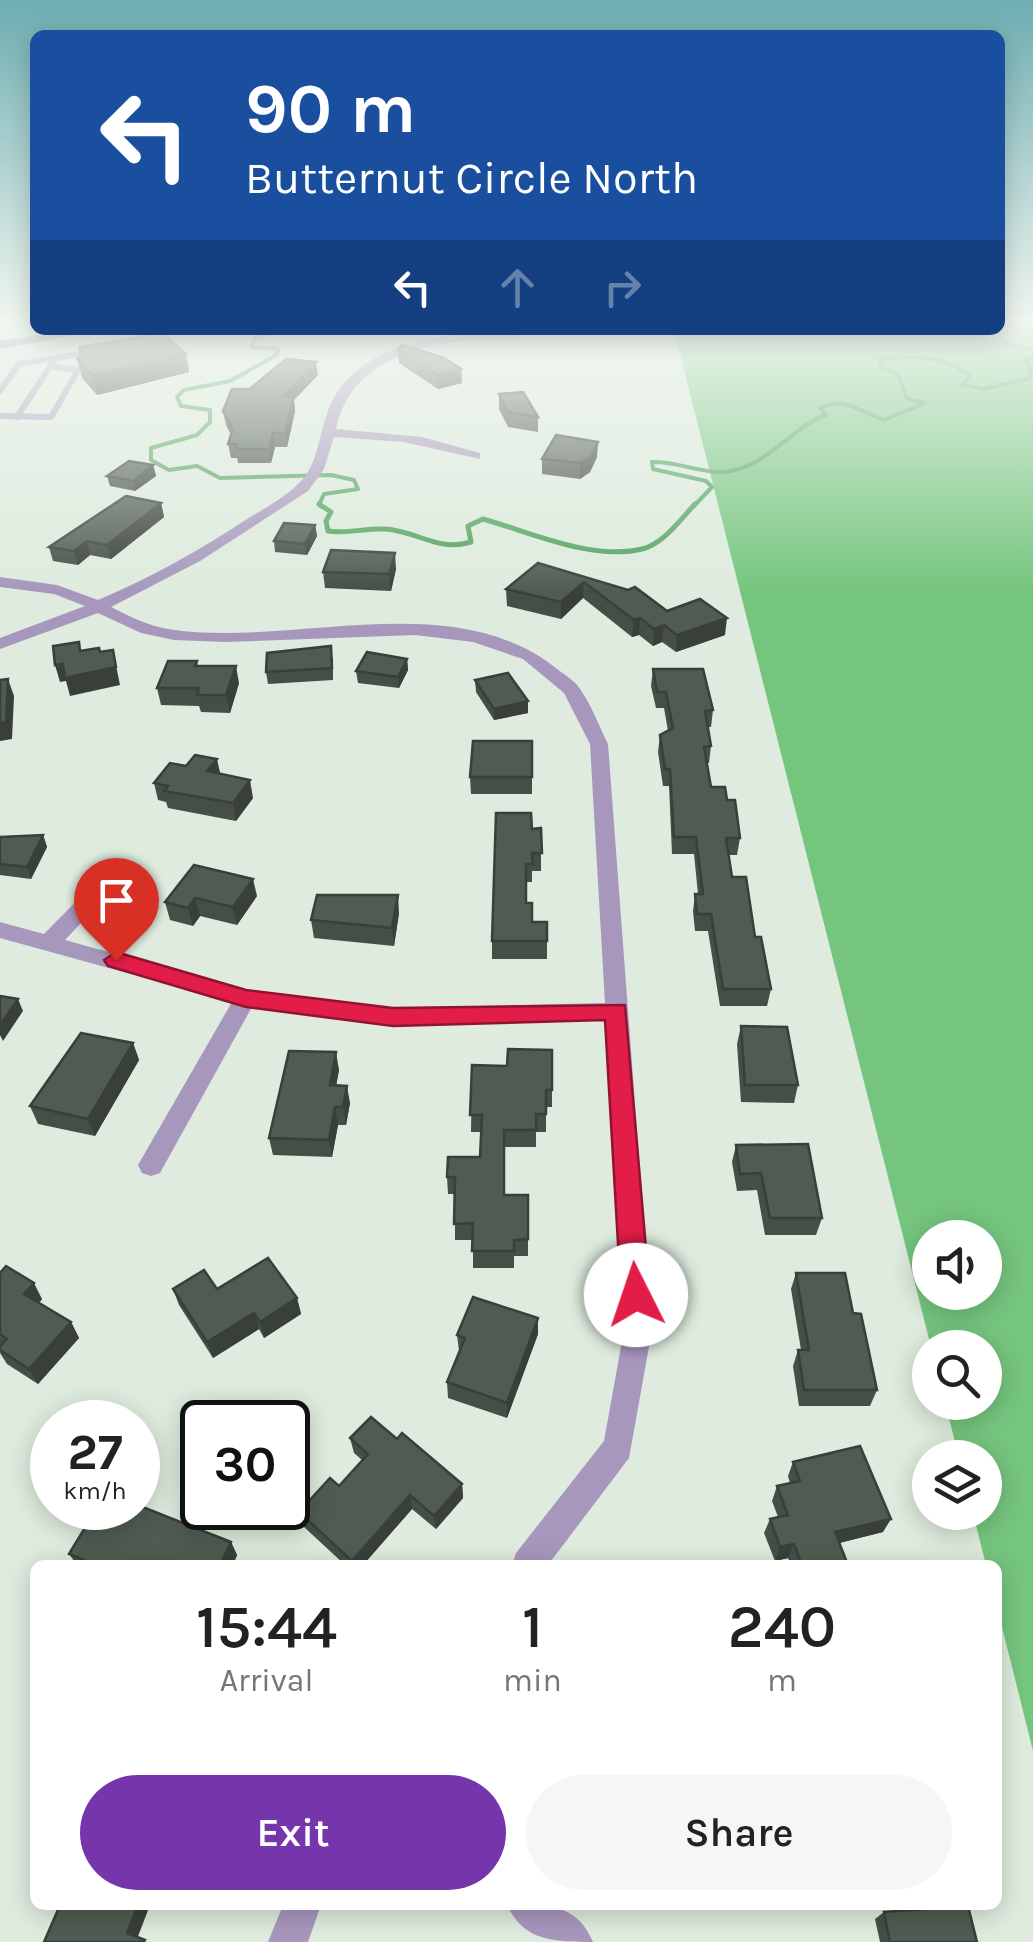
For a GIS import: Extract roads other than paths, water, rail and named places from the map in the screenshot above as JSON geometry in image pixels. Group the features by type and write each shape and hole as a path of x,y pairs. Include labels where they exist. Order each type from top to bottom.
{"street":[{"path":"0,644 97,609 272,510 316,474 335,411"},
{"path":"331,433 386,435 450,446 475,456"},
{"path":"0,582 60,590 145,630 184,637 419,629 512,650 554,674 582,700 598,744 638,1330 618,1447 532,1560"},
{"path":"51,941 118,872"},
{"path":"0,930 246,998 393,1017 616,1011"},
{"path":"151,1165 246,998"},
{"path":"288,1942 300,1910"},
{"path":"532,1910 573,1942"}],"lane":[{"path":"16,416 20,411"},
{"path":"0,416 51,417 55,411"}],"waterway":[{"path":"210,411 210,422 197,435 151,448 151,460 169,470 197,466 220,478 331,475 354,480 358,489 324,494 319,504"},
{"path":"693,507 712,487 706,481 653,469 652,462 714,472 738,469 752,464 826,415 822,411"},
{"path":"861,411 884,420 907,411"},
{"path":"319,504 331,512 326,521 328,531 385,529 438,543 459,544 471,542 468,526 483,519 582,548 623,552 657,542 695,504"},
{"path":"319,504 322,507"}]}
